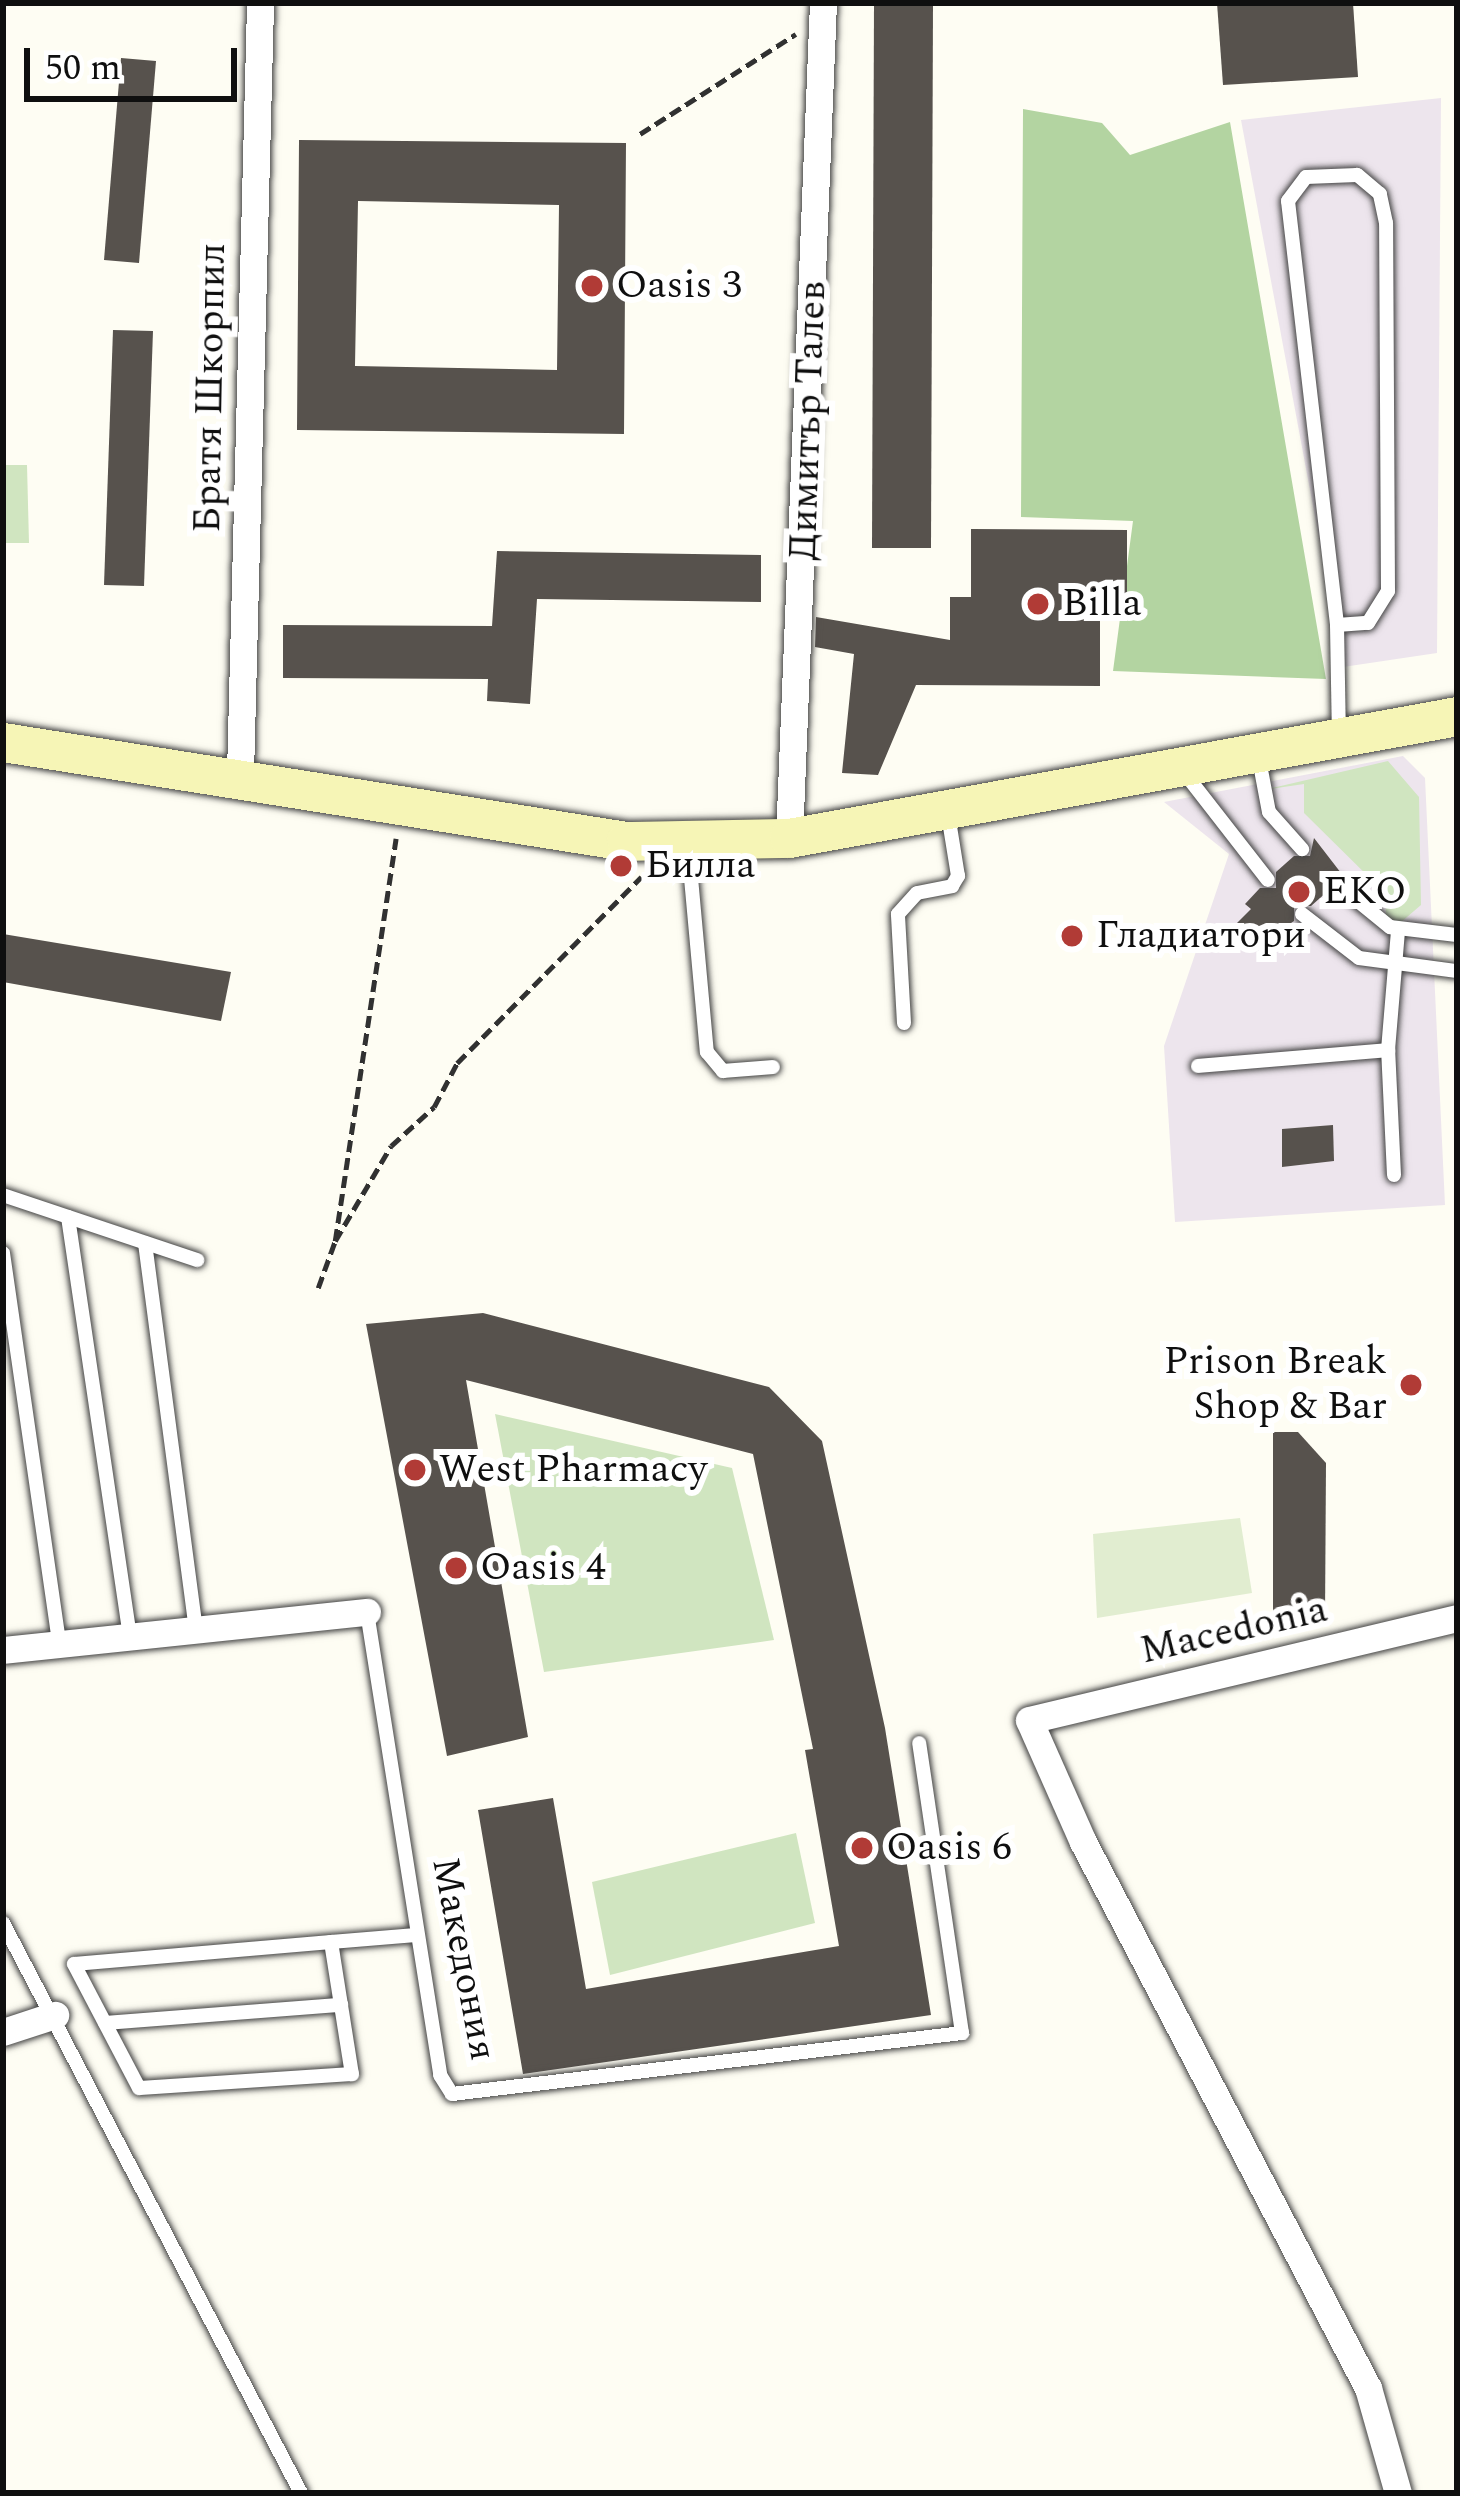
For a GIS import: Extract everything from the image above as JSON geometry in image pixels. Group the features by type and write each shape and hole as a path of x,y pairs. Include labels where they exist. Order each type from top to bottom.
{"street":[{"name":"Братя Шкорпил","path":"240,774 260,3"},
{"name":"Димитър Талев","path":"789,838 822,10"},
{"path":"3,742 240,774 626,841 688,840 789,838 1457,716"},
{"name":"Македония","path":"3,1650 368,1612"},
{"name":"Macedonia","path":"1398,2493 1368,2388 1083,1842 1028,1720 1457,1618"},
{"path":"3,2032 55,2014"}],"lane":[{"path":"1337,625 1368,623 1388,591 1386,223 1380,194 1357,175 1306,177 1288,201 1337,625 1339,738"},
{"path":"1258,753 1269,812 1301,849"},
{"path":"1181,766 1268,880"},
{"path":"904,1023 898,914 917,893 952,886 958,876 946,809"},
{"path":"688,840 707,1052 723,1071 773,1067"},
{"path":"1336,884 1398,930 1457,935"},
{"path":"1302,914 1348,954 1457,971"},
{"path":"1394,1175 1388,1050 1398,930"},
{"path":"1198,1066 1388,1050"},
{"path":"3,1195 197,1260"},
{"path":"68,1217 130,1636"},
{"path":"145,1243 196,1629"},
{"path":"3,1253 59,1644"},
{"name":"Македония","path":"368,1612 440,2075 452,2094 468,2098 952,2039 965,2021 919,1743"},
{"path":"3,1923 55,2014 301,2493"},
{"path":"331,1942 352,2074 139,2088 74,1964 331,1942 416,1935"},
{"path":"105,2023 341,2005"}],"path":[{"path":"640,134 822,10"},
{"path":"318,1288 335,1240 402,804"},
{"path":"335,1240 391,1146 434,1107 458,1064 622,889 649,872"}],"shaded area":[{"path":"1441,98 1437,653 1343,667 1241,120"},
{"path":"1403,756 1425,778 1445,1205 1175,1222 1164,1046 1229,854 1164,802"}],"green space":[{"path":"1023,109 1102,123 1130,155 1230,122 1326,679 1113,671 1133,521 1021,517"},
{"path":"3,465 27,465 29,543 3,543"},
{"path":"1388,761 1419,797 1421,905 1400,923 1386,917 1385,893 1304,813 1304,784 1264,790"},
{"path":"495,1414 732,1468 774,1640 544,1672"},
{"path":"1240,1518 1252,1593 1097,1618 1093,1534"},
{"path":"796,1833 815,1923 610,1975 592,1882"}],"building":[{"path":"874,3 933,3 931,548 872,548"},
{"path":"1217,3 1353,3 1358,77 1223,85"},
{"path":"121,58 156,61 139,263 104,260"},
{"name":"Oasis 3","path":"299,140 626,143 624,434 297,430","holes":["358,201 559,205 557,370 355,366"]},
{"path":"113,330 153,331 144,586 104,585"},
{"name":"Billa","path":"971,529 1127,530 1127,611 1100,611 1100,686 916,685 878,775 842,773 854,654 815,647 816,617 950,640 950,597 971,597"},
{"path":"497,551 761,555 761,602 537,599 530,704 487,701 488,679 283,678 283,625 492,626"},
{"path":"1314,838 1341,873 1328,875 1328,891 1311,906 1294,906 1294,921 1255,948 1234,926 1251,909 1245,904 1260,888 1276,888 1276,872 1294,856 1310,856"},
{"path":"3,934 231,972 221,1021 3,982"},
{"path":"1333,1125 1334,1161 1282,1167 1282,1129"},
{"path":"483,1313 769,1387 822,1441 885,1728 931,2015 523,2074 478,1810 553,1798 586,1989 839,1946 805,1750 813,1749 753,1454 466,1380 528,1737 447,1756 366,1324"},
{"path":"1273,1432 1298,1432 1326,1463 1325,1618 1273,1618"}],"place":[{"name":"Oasis 3","path":"592,286"},
{"name":"Billa","path":"1038,604"},
{"name":"Билла","path":"621,866"},
{"name":"EKO","path":"1299,892"},
{"name":"Гладиатори","path":"1072,936"},
{"name":"Prison Break Shop & Bar","path":"1411,1385"},
{"name":"West Pharmacy","path":"415,1470"},
{"name":"Oasis 4","path":"456,1568"},
{"name":"Oasis 6","path":"862,1848"}]}
